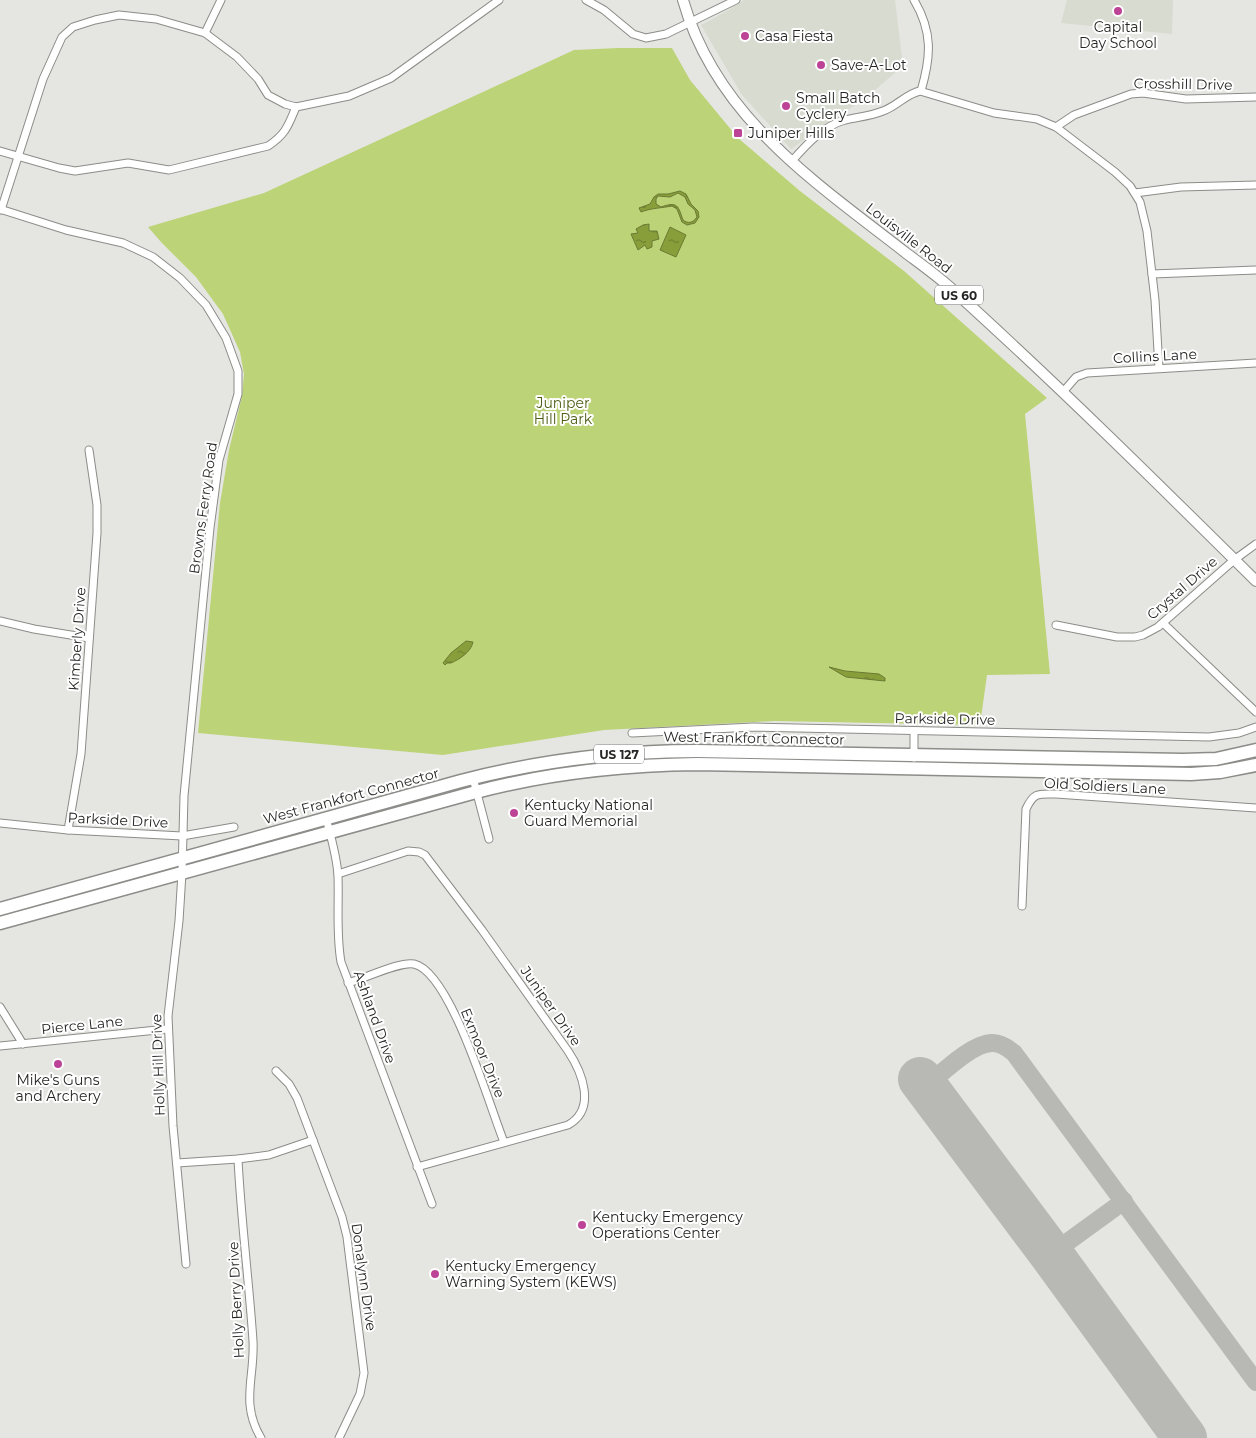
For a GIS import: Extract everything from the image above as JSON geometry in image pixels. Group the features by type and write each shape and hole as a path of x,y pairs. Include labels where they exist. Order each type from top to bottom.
{"highway":[{"name":"West Frankfort Connector","path":"0,909 473,778 558,761 637,752 697,751 1200,760 1232,756 1256,750"},
{"name":"West Frankfort Connector","path":"0,923 476,792 520,781 568,773 650,765 697,764 1191,774 1220,772 1256,765"}],"main road":[{"name":"Louisville Road","path":"683,0 690,24 714,74 736,105 791,162 952,289 1063,392 1256,581"}],"street":[{"path":"205,33 221,0"},
{"path":"1,209 43,79 62,37 73,27 94,20 120,15 156,19 205,33 237,57 258,79 268,95 285,104 296,107 349,96 391,78 499,0"},
{"path":"586,0 604,10 633,34 646,38 660,37 736,0"},
{"path":"914,0 922,16 929,51 921,91"},
{"path":"791,162 812,139 830,126 845,120 884,111 909,94 921,91 994,112 1037,119 1056,127 1115,172 1135,193 1144,215 1158,328 1159,368"},
{"name":"Crosshill Drive","path":"1056,127 1074,116 1131,94 1143,93 1186,99 1256,97"},
{"path":"0,151 74,171 128,163 169,170 268,146 281,138 296,107"},
{"path":"1135,193 1181,187 1256,185"},
{"name":"Browns Ferry Road","path":"1,209 66,230 122,243 152,257 180,278 206,305 220,327 235,360 238,371 238,394 219,460 189,736 182,836"},
{"path":"1152,274 1256,270"},
{"name":"Collins Lane","path":"1063,392 1081,374 1256,363"},
{"name":"Kimberly Drive","path":"68,830 81,754 98,518 89,450"},
{"name":"Crystal Drive","path":"1056,625 1126,638 1143,635 1163,623 1234,560 1256,544"},
{"path":"0,621 89,638"},
{"path":"1163,623 1256,712"},
{"name":"Parkside Drive","path":"632,733 753,727 1209,737 1239,733 1256,727"},
{"path":"914,730 914,769"},
{"path":"473,778 489,838"},
{"name":"Old Soldiers Lane","path":"1022,906 1026,809 1032,797 1038,794 1256,808"},
{"name":"Ashland Drive","path":"326,818 338,874 339,951 348,984 432,1204"},
{"name":"Parkside Drive","path":"0,823 68,830 182,836 234,827"},
{"name":"Holly Hill Drive","path":"182,836 182,873 167,1029 173,1126 186,1264"},
{"name":"Juniper Drive","path":"338,874 408,851 416,851 425,855 482,930 574,1060 579,1068 584,1086 583,1106 577,1119 568,1125 417,1167"},
{"name":"Exmoor Drive","path":"348,984 409,964 419,966 427,973 444,995 459,1021 504,1142"},
{"path":"0,1007 23,1044"},
{"name":"Pierce Lane","path":"0,1046 167,1029"},
{"name":"Donalynn Drive","path":"276,1071 294,1092 347,1232 364,1368 360,1394 339,1438"},
{"path":"177,1163 270,1155 313,1140"},
{"name":"Holly Berry Drive","path":"238,1159 253,1347 250,1400 253,1420 261,1438"}],"shaded area":[{"path":"744,0 895,0 903,66 868,96 791,149 742,95 701,25"},
{"name":"Capital Day School","path":"1067,0 1173,0 1172,34 1061,23"}],"green space":[{"name":"Juniper Hill Park","path":"672,48 690,80 738,138 800,191 904,271 1047,398 1025,414 1050,674 987,675 980,725 774,721 604,730 443,755 198,733 220,503 229,450 242,396 244,374 240,352 223,314 196,277 148,227 264,193 574,50"}],"water":[{"path":"680,191 686,194 691,204 698,211 699,217 695,223 687,225 682,222 677,209 672,206 641,212 639,208 650,204 658,194","holes":["678,193 685,197 688,204 695,210 697,217 694,221 687,222 683,220 680,211 674,205 661,207 656,204 658,196 670,197"]},
{"path":"649,224 649,231 657,231 659,239 652,241 652,247 647,249 645,245 638,250 631,234 638,233 636,229"},
{"path":"670,227 686,235 676,257 660,250"},
{"path":"466,641 473,642 468,652 445,665 443,663 451,653"},
{"path":"829,667 845,671 879,674 885,678 885,681 846,677"}],"taxiway":[{"path":"925,1087 957,1060 985,1044 999,1044 1014,1053 1256,1382"},
{"path":"1051,1254 1124,1201"}],"runway":[{"path":"920,1079 1185,1438"}],"place":[{"name":"Capital Day School","path":"1118,11"},
{"name":"Casa Fiesta","path":"745,36"},
{"name":"Save-A-Lot","path":"821,65"},
{"name":"Small Batch Cyclery","path":"786,106"},
{"name":"Juniper Hills","path":"738,133"},
{"name":"Kentucky National Guard Memorial","path":"514,813"},
{"name":"Mike's Guns and Archery","path":"58,1064"},
{"name":"Kentucky Emergency Operations Center","path":"582,1225"},
{"name":"Kentucky Emergency Warning System (KEWS)","path":"435,1274"}]}
